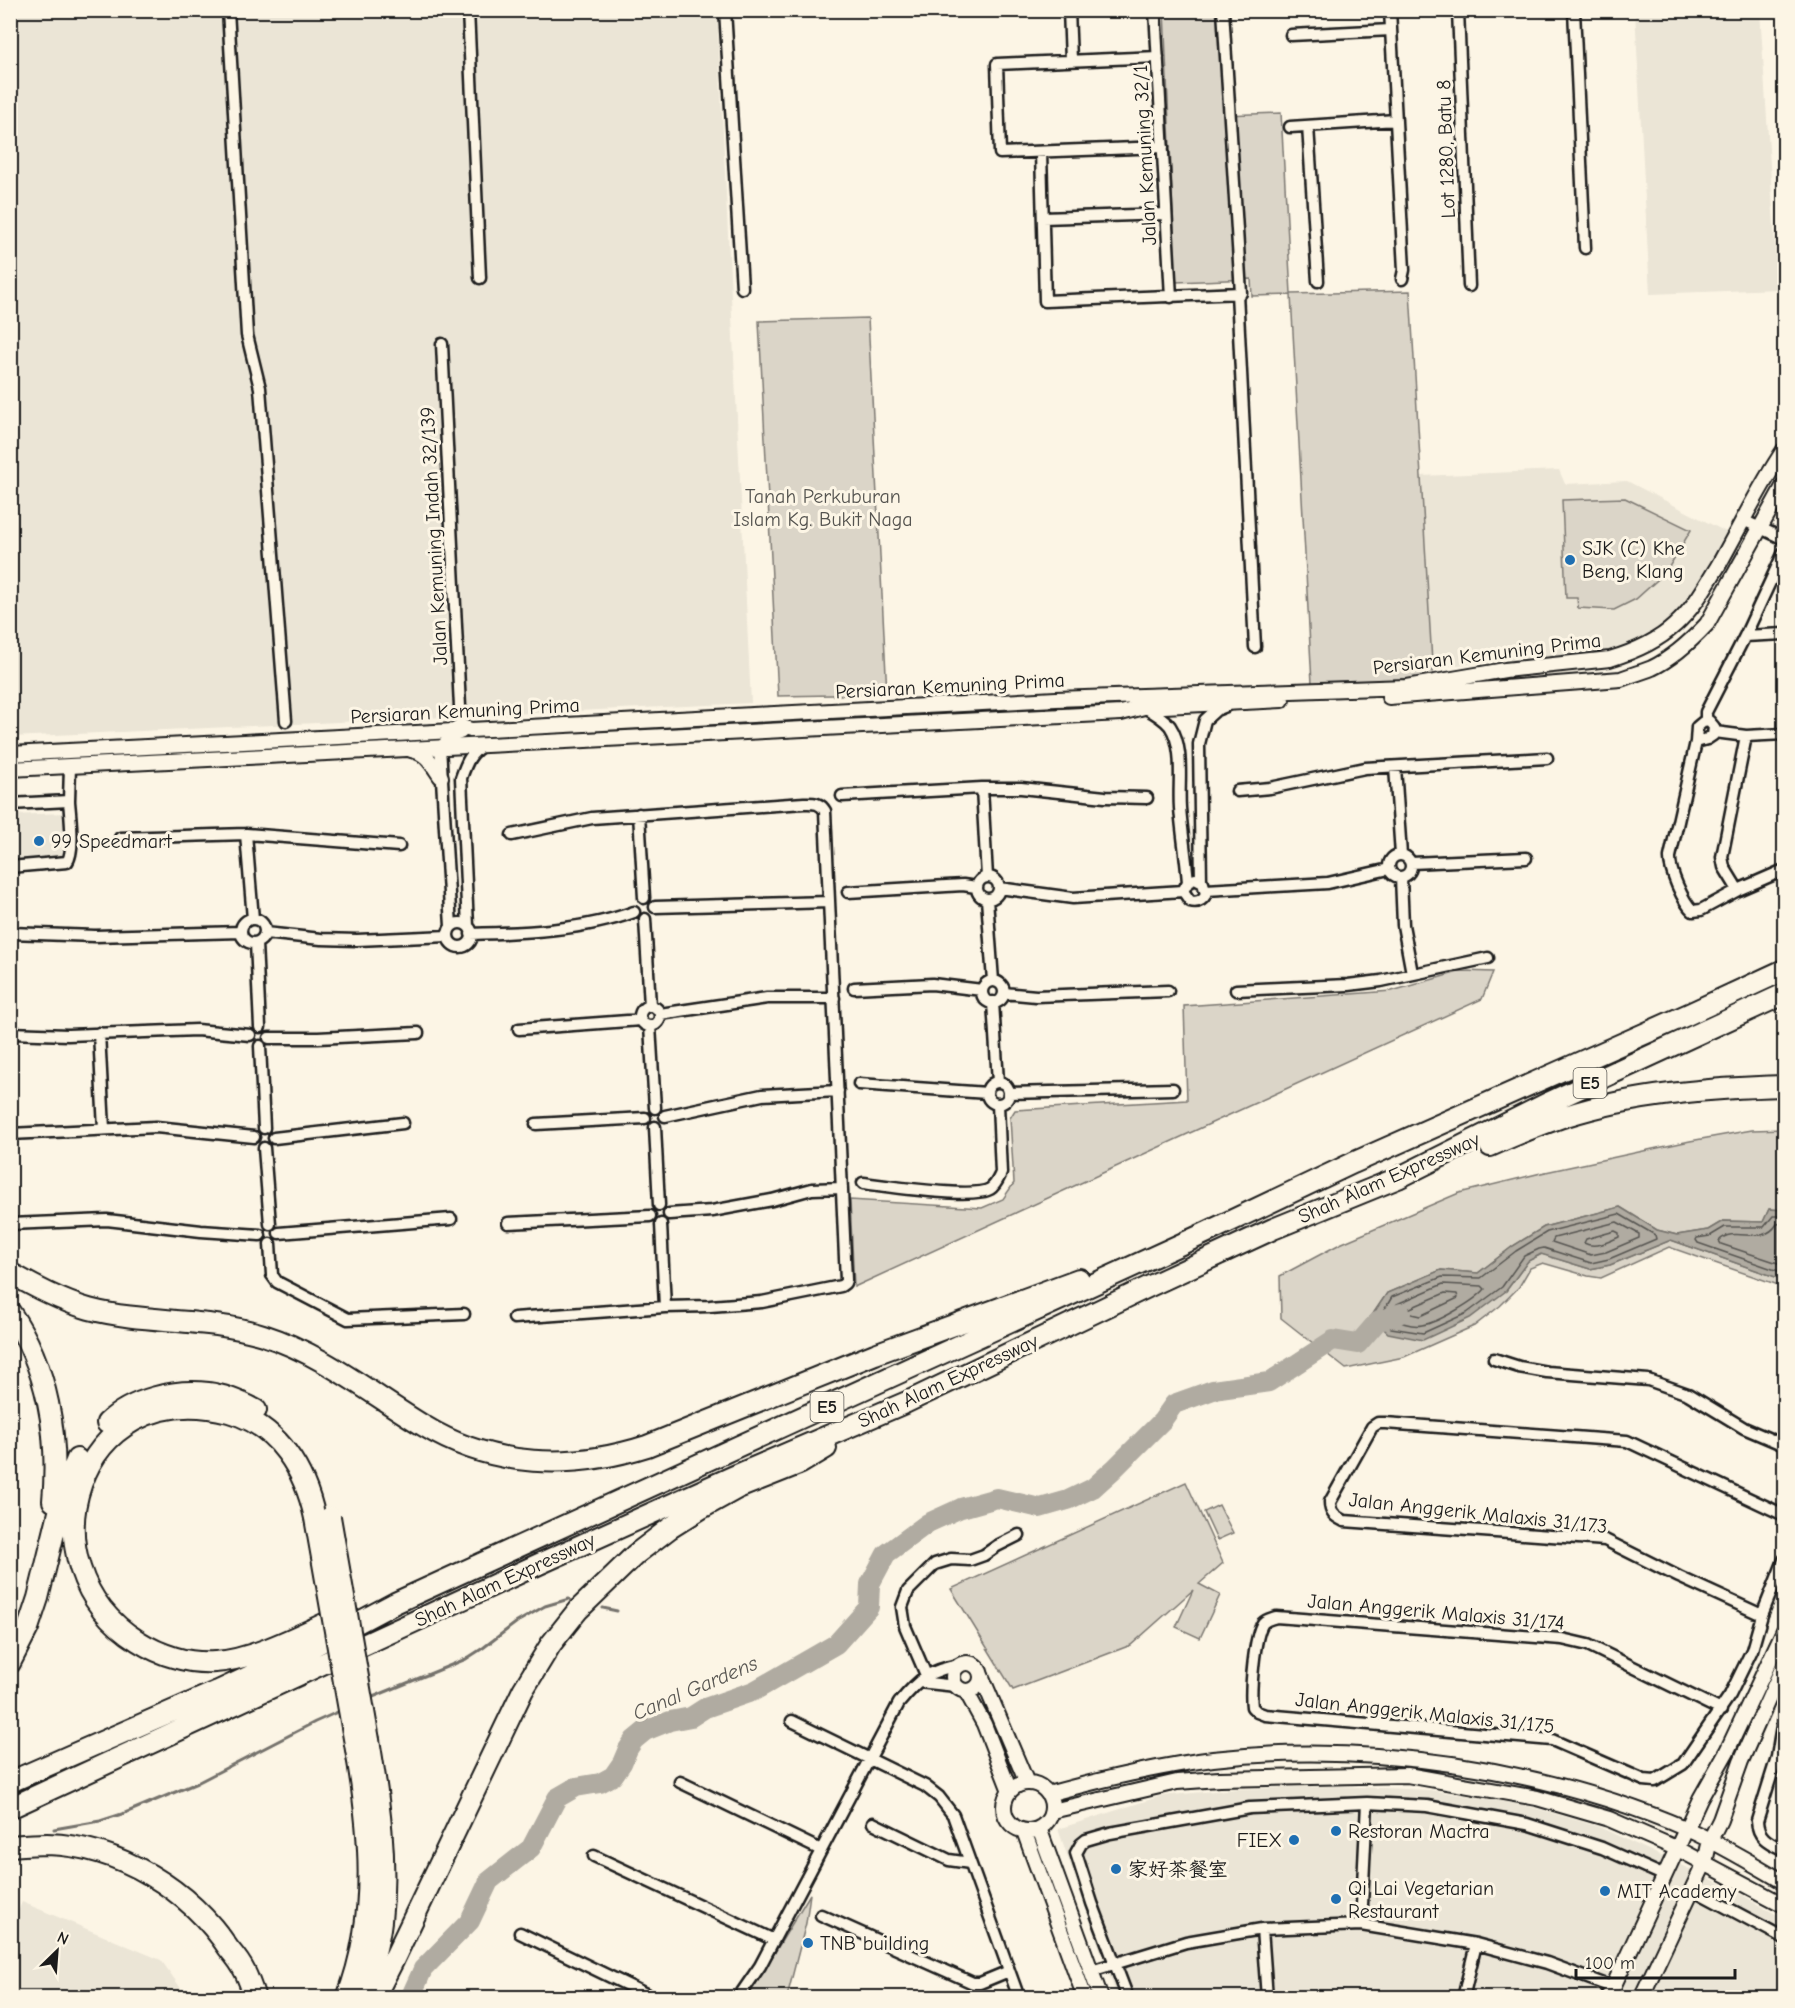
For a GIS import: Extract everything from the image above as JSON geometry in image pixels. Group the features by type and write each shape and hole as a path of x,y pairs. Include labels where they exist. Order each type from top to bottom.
{"highway":[{"name":"Shah Alam Expressway","path":"10,1782 229,1686 312,1647 395,1603 1199,1236 1364,1158 1785,970"},
{"name":"Shah Alam Expressway","path":"10,1808 539,1564 732,1477 907,1402 1273,1229 1398,1178 1550,1102 1785,994"},
{"path":"1398,1178 1460,1159 1531,1128 1578,1113 1637,1100 1737,1088 1785,1086"},
{"path":"10,1273 41,1290 89,1309 127,1316 218,1323 266,1336 320,1359 426,1428 455,1442 504,1457 531,1461 576,1462 617,1455 647,1446 874,1354 1089,1275 1151,1248 1199,1236"},
{"path":"10,1312 28,1344 39,1371 47,1396 52,1424 56,1472 48,1551"},
{"path":"10,1663 28,1628 38,1598 48,1551 68,1480 79,1455 90,1438 110,1419 146,1400 176,1394 208,1393 245,1404 277,1423 295,1440 310,1464 323,1518 362,1742 378,1795 382,1841 381,1923 362,1998"},
{"path":"374,1998 523,1690 551,1644 578,1610 636,1554 670,1527 738,1488 801,1463 907,1402"},
{"path":"323,1518 291,1456 265,1430 243,1417 208,1407 173,1408 132,1422 119,1430 99,1449 86,1470 77,1497 74,1520 76,1550 86,1582 98,1603 125,1633 164,1654 201,1662 217,1662 253,1654 356,1610 395,1603"},
{"path":"347,1998 361,1947 370,1874 362,1742"},
{"path":"10,1845 49,1844 86,1850 122,1861 159,1880 190,1903 218,1932 244,1971 255,1998"}],"street":[{"path":"228,10 247,335 260,388 286,721"},
{"path":"468,10 480,278"},
{"path":"725,10 742,288"},
{"path":"1069,10 1071,60"},
{"name":"Jalan Kemuning 32/1","path":"1155,10 1171,297"},
{"path":"1041,152 1045,301 1241,293 1223,10"},
{"path":"1390,10 1404,270 1402,279"},
{"name":"Lot 1280, Batu 8","path":"1458,10 1469,286"},
{"path":"1574,10 1585,248"},
{"path":"1291,35 1391,30"},
{"path":"1158,57 997,64 1000,153 1163,147"},
{"path":"1290,127 1396,120"},
{"path":"1308,126 1318,281"},
{"path":"1043,218 1166,214"},
{"path":"1237,293 1255,647"},
{"name":"Jalan Kemuning Indah 32/139","path":"442,344 466,728"},
{"name":"Persiaran Kemuning Prima","path":"10,754 454,731 466,728 1056,699 1406,687 1487,673 1610,658 1624,655 1650,642 1674,627 1693,607 1785,450"},
{"name":"Persiaran Kemuning Prima","path":"10,769 1121,712 1144,707 1241,702 1408,697 1621,679 1653,668 1688,643 1707,624 1785,485"},
{"path":"1743,520 1785,539"},
{"path":"1706,721 1706,712 1785,552"},
{"path":"1745,636 1785,634"},
{"path":"1487,673 1488,689"},
{"path":"1144,707 1170,726 1177,743 1186,887 1190,901 1197,902 1204,897 1199,744 1205,720 1216,710 1241,702"},
{"path":"1696,742 1711,738 1715,732 1713,724 1706,721 1697,727 1696,742 1669,863 1686,904 1693,911 1701,910 1737,890 1785,870"},
{"path":"466,728 449,738 440,747 450,931 454,945 461,946 467,943 470,930 461,778 476,749 484,745 502,744"},
{"path":"1715,732 1746,736 1785,734"},
{"path":"1737,890 1724,867 1722,857 1746,736"},
{"path":"402,749 419,751 441,777"},
{"path":"1237,791 1270,788 1365,768 1546,758"},
{"path":"10,867 67,862 70,858 70,766"},
{"path":"1395,767 1401,855"},
{"path":"1180,777 1199,776"},
{"path":"982,788 987,877"},
{"path":"842,796 1021,788 1105,797 1147,798"},
{"path":"10,804 69,801"},
{"path":"512,835 592,818 639,814 804,803 819,804 825,811 845,1283 825,1290 762,1302 514,1318"},
{"path":"639,814 644,898"},
{"path":"246,834 252,919"},
{"path":"120,838 246,834 399,846"},
{"path":"1401,855 1407,857 1411,863 1410,873 1401,878 1395,876 1389,868 1391,859 1401,855"},
{"path":"1411,863 1526,858"},
{"path":"999,888 1073,898 1186,887 1195,879 1204,886 1328,883 1389,868"},
{"path":"987,899 978,894 976,887 981,879 987,877 994,879 999,888"},
{"path":"1401,878 1403,925 1412,973"},
{"path":"848,892 963,885 976,887"},
{"path":"987,899 996,895 999,888"},
{"path":"634,912 636,903 644,898"},
{"path":"644,898 650,900 655,907"},
{"path":"987,899 993,981"},
{"path":"655,907 829,902"},
{"path":"634,912 645,919 652,916 655,907"},
{"path":"265,933 357,940 450,931 461,923 470,930 507,933 559,928 616,918 634,912"},
{"path":"252,919 262,923 265,933 256,943 246,941 241,932 244,923 252,919"},
{"path":"645,919 650,1006"},
{"path":"10,933 95,936 241,932"},
{"path":"256,943 260,1027"},
{"path":"1236,990 1348,985 1381,981 1488,958"},
{"path":"993,981 1001,985 1004,993 999,1001 993,1002 984,999 982,990 985,984 993,981"},
{"path":"854,988 932,984 982,990"},
{"path":"1004,993 1036,996 1168,991"},
{"path":"660,1014 767,998 834,998"},
{"path":"993,1002 998,1082"},
{"path":"519,1029 646,1023 658,1022 660,1014 655,1007 650,1006 642,1010 646,1023 655,1108"},
{"path":"260,1027 267,1030 269,1038 266,1044 260,1046 252,1043 250,1035 254,1029 260,1027"},
{"path":"10,1033 68,1035 197,1030 250,1035"},
{"path":"99,1033 104,1129"},
{"path":"269,1038 418,1033"},
{"path":"260,1046 264,1128"},
{"path":"998,1082 1006,1086 1009,1093 1005,1102 998,1104 992,1102 987,1093 991,1084 998,1082"},
{"path":"859,1084 987,1093"},
{"path":"1009,1093 1173,1089"},
{"path":"664,1116 762,1095 838,1091"},
{"path":"863,1184 932,1192 989,1190 1001,1173 998,1104"},
{"path":"655,1108 662,1111 664,1116 661,1125 655,1127 647,1124 645,1118 647,1112 655,1108"},
{"path":"536,1124 645,1118"},
{"path":"274,1138 403,1123"},
{"path":"10,1134 156,1127 254,1137"},
{"path":"655,1127 659,1205"},
{"path":"264,1148 256,1143 254,1137 256,1131 264,1128 270,1130 274,1138"},
{"path":"264,1148 270,1146 274,1138"},
{"path":"264,1148 270,1224"},
{"path":"669,1214 762,1202 812,1189 842,1188"},
{"path":"659,1205 667,1208 669,1214 668,1220 661,1224 652,1221 650,1215 651,1209 659,1205"},
{"path":"508,1223 650,1215"},
{"path":"279,1233 452,1219"},
{"path":"10,1224 107,1220 260,1235"},
{"path":"270,1224 277,1228 279,1233 276,1242 270,1244 262,1240 260,1235 262,1228 270,1224"},
{"path":"661,1224 665,1307"},
{"path":"270,1244 272,1275 278,1282 348,1319 464,1314"},
{"path":"1494,1359 1519,1367 1547,1372 1648,1380 1688,1394 1744,1428 1785,1445"},
{"name":"Jalan Anggerik Malaxis 31/173","path":"1762,1615 1605,1540 1344,1521 1335,1516 1330,1509 1330,1502 1372,1427 1391,1423 1628,1441 1785,1515"},
{"path":"922,1679 905,1626 902,1607 908,1592 935,1564 951,1559 970,1560 1019,1536"},
{"path":"1721,1710 1731,1695 1752,1650 1762,1615 1785,1560"},
{"name":"Jalan Anggerik Malaxis 31/174","path":"1257,1712 1252,1707 1251,1698 1256,1642 1259,1630 1265,1621 1276,1617 1562,1639 1587,1645 1721,1710"},
{"path":"1670,1823 1692,1811 1700,1799 1727,1751 1785,1630"},
{"path":"738,1998 760,1966 899,1703 934,1670 973,1664 979,1671 1027,1783"},
{"path":"1641,1998 1705,1862 1710,1840 1720,1820 1741,1761 1785,1664"},
{"path":"960,1665 953,1676 984,1724 1010,1791"},
{"path":"922,1679 961,1688 977,1686 981,1675"},
{"name":"Jalan Anggerik Malaxis 31/175","path":"1257,1712 1552,1740 1644,1780 1655,1781 1683,1764 1721,1710"},
{"path":"1785,1714 1777,1757 1757,1821 1762,1837 1785,1850"},
{"path":"792,1721 906,1776 939,1797 953,1815 1019,1998"},
{"path":"1048,1794 1123,1774 1214,1759 1306,1753 1407,1758 1515,1776 1574,1789 1626,1806 1687,1829 1785,1882"},
{"path":"1052,1811 1177,1782 1407,1775 1537,1798 1609,1819 1705,1862 1785,1905"},
{"path":"680,1782 821,1850"},
{"path":"1027,1783 1039,1786 1051,1799 1050,1818 1039,1828 1024,1831 1011,1824 1004,1811 1006,1797 1010,1791 1027,1783"},
{"path":"1614,1994 1700,1799"},
{"path":"1362,1925 1367,1803"},
{"path":"1128,1998 1076,1853 1086,1840 1110,1833 1250,1808 1367,1803 1427,1806 1527,1824 1602,1848 1665,1876"},
{"path":"1720,1820 1722,1833 1742,1857"},
{"path":"873,1823 949,1860 970,1863"},
{"path":"1039,1828 1101,1998"},
{"path":"1024,1831 1085,1998"},
{"path":"594,1856 774,1940"},
{"path":"1692,1889 1785,1938"},
{"path":"821,1915 974,1983 980,1983 1009,1971"},
{"path":"1091,1971 1186,1942 1262,1929 1362,1925 1476,1944 1547,1963 1614,1994 1628,1998"},
{"path":"1262,1929 1267,1998"},
{"path":"520,1933 654,1998"},
{"path":"1463,1998 1476,1944"}],"shaded area":[{"path":"10,11 717,11 751,703 11,737"},
{"path":"1635,11 1760,11 1778,289 1650,294"},
{"name":"SJK (C) Khe Beng, Klang","path":"1559,470 1565,484 1627,481 1730,534 1674,618 1636,642 1603,653 1432,667 1421,476"},
{"path":"66,813 68,854 64,858 11,863 10,815"},
{"path":"1334,1786 1430,1790 1521,1804 1597,1826 1732,1889 1784,1919 1784,1997 1117,1997 1058,1829 1161,1796 1236,1789"},
{"path":"22,1902 161,1960 187,1997 11,1997 11,1928"}],"green space":[{"path":"1164,11 1218,11 1224,115 1281,113 1291,294 1410,291 1433,679 1312,683 1291,295 1252,296 1251,279 1176,282"},
{"name":"Tanah Perkuburan Islam Kg. Bukit Naga","path":"868,318 887,694 778,696 759,321"},
{"path":"1625,498 1691,530 1666,572 1636,599 1614,610 1578,608 1577,598 1566,598 1562,500"},
{"path":"1462,971 1493,972 1482,999 854,1287 850,1200 982,1208 1003,1199 1014,1183 1010,1118 1015,1110 1187,1100 1184,1006 1392,991"},
{"path":"1784,1129 1784,1210 1769,1209 1763,1222 1723,1221 1708,1230 1677,1235 1657,1230 1620,1207 1544,1227 1513,1246 1478,1273 1441,1270 1387,1293 1371,1317 1506,1291 1528,1261 1542,1254 1590,1269 1610,1265 1671,1240 1784,1280 1784,1287 1669,1247 1601,1278 1543,1263 1530,1268 1519,1287 1500,1306 1474,1326 1404,1357 1346,1369 1281,1318 1280,1276 1340,1244 1459,1193 1690,1141 1752,1130"},
{"path":"1186,1482 1223,1563 1199,1584 1220,1595 1200,1638 1176,1627 1193,1590 1131,1645 1013,1690 951,1589"},
{"path":"1219,1505 1233,1533 1217,1540 1204,1512"},
{"path":"810,1894 806,1923 787,1997 748,1997"}],"water":[{"path":"1620,1207 1657,1230 1677,1235 1708,1230 1723,1221 1763,1222 1769,1209 1784,1210 1784,1280 1671,1240 1610,1265 1590,1269 1541,1254 1528,1261 1506,1291 1470,1318 1423,1340 1388,1333 1371,1317 1387,1293 1441,1270 1478,1273 1513,1246 1544,1227"}],"waterway":[{"name":"Canal Gardens","path":"410,1998 423,1969 470,1921 489,1881 531,1848 557,1798 576,1787 600,1783 613,1776 634,1740 645,1731 670,1721 691,1717 705,1708 754,1691 836,1644 869,1607 870,1584 886,1554 928,1523 961,1508 997,1498 1040,1508 1068,1500 1093,1488 1114,1469 1162,1421 1174,1404 1213,1390 1269,1382 1333,1340 1358,1344 1377,1322 1401,1313"},
{"path":"368,1699 466,1659 517,1622 545,1606 569,1599"},
{"path":"603,1608 617,1611"},
{"path":"54,1829 100,1821 125,1813 197,1783 342,1710"}],"place":[{"name":"SJK (C) Khe Beng, Klang","path":"1570,560"},
{"name":"99 Speedmart","path":"39,841"},
{"name":"Restoran Mactra","path":"1336,1831"},
{"name":"FIEX","path":"1294,1840"},
{"name":"家好茶餐室","path":"1116,1869"},
{"name":"MIT Academy","path":"1605,1891"},
{"name":"Qi Lai Vegetarian Restaurant","path":"1336,1899"},
{"name":"TNB building","path":"808,1943"}]}
